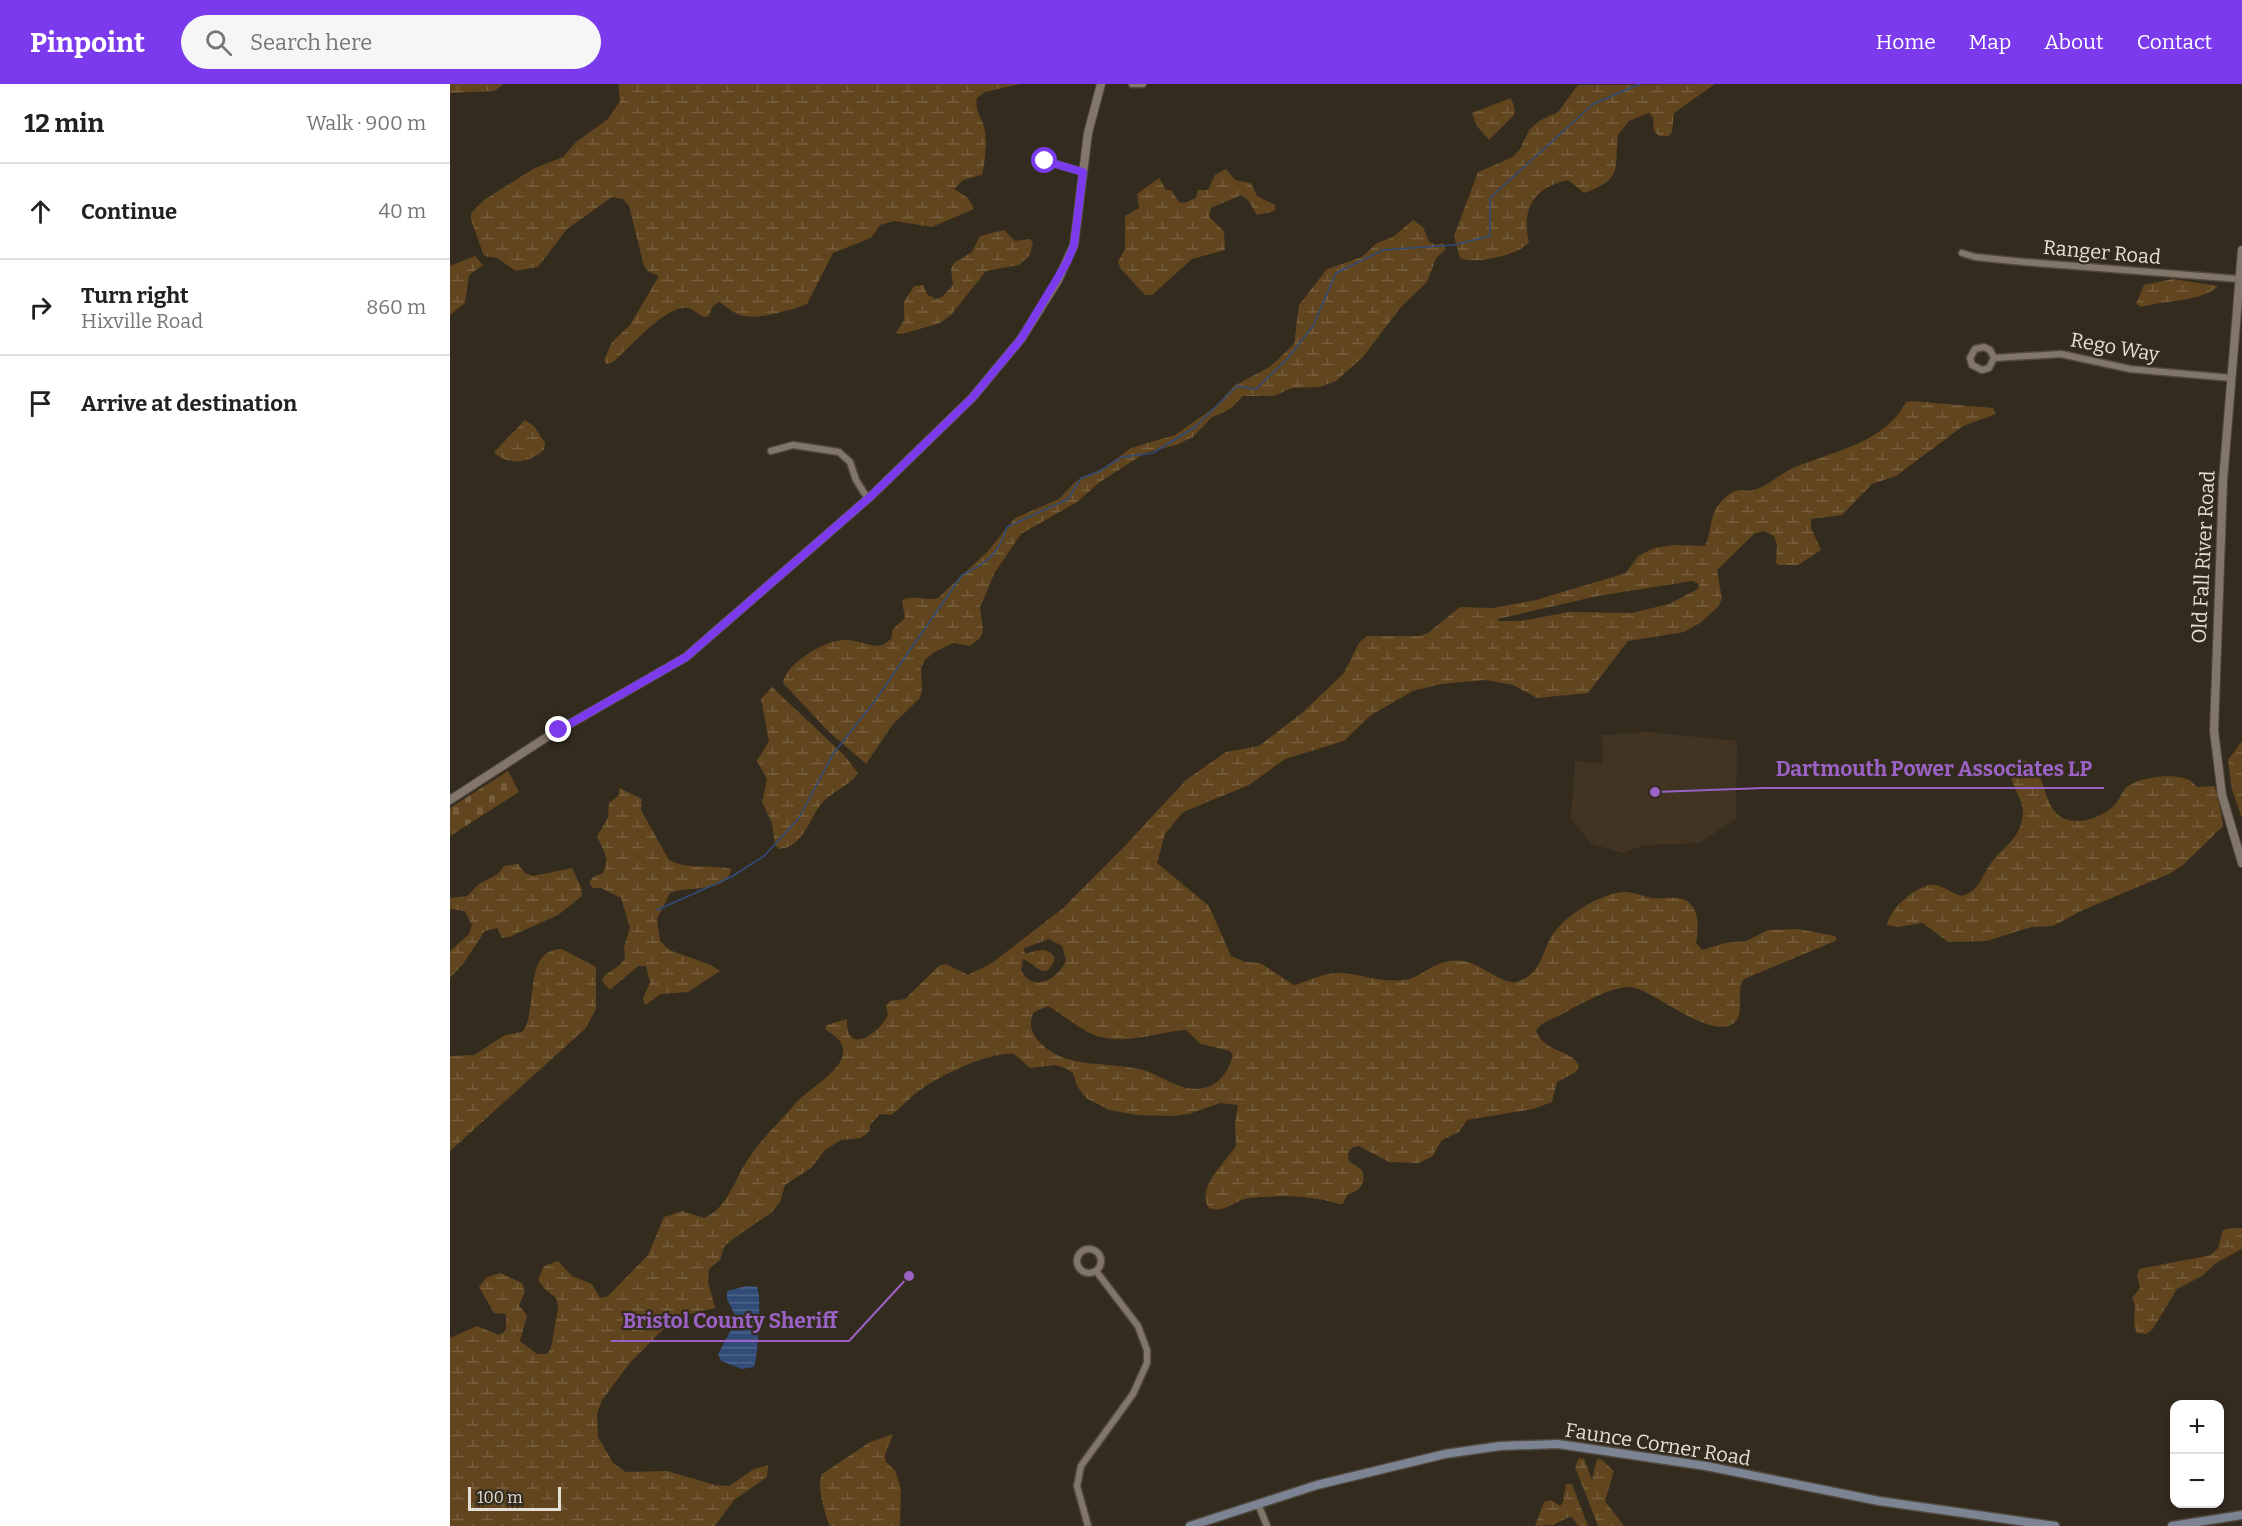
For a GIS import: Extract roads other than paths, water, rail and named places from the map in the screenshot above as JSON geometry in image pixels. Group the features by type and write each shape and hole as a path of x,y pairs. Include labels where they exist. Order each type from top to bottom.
{"main road":[{"name":"Faunce Corner Road","path":"1190,1526 1317,1485 1445,1454 1500,1446 1558,1444 1695,1465 1879,1501 2055,1526"},
{"path":"2172,1526 2242,1515"}],"street":[{"path":"450,800 553,734 686,657 868,499 963,406 1021,339 1058,280 1074,245 1088,133 1101,84"},
{"path":"1132,84 1143,84"},
{"path":"1045,161 1083,172"},
{"name":"Old Fall River Road","path":"2242,250 2239,312 2223,481 2214,731 2222,795 2242,863"},
{"name":"Ranger Road","path":"1962,253 1975,257 2004,260 2239,279"},
{"name":"Rego Way","path":"1994,358 2061,354 2130,369 2231,378"},
{"path":"771,451 793,445 839,452 850,462 856,480 868,499"},
{"path":"1084,1250 1092,1250 1100,1257 1100,1265 1096,1271 1084,1273 1078,1267 1078,1256 1084,1250"},
{"path":"1088,1526 1077,1486 1081,1467 1133,1394 1147,1363 1147,1350 1138,1326 1096,1271"},
{"path":"1258,1504 1268,1526"}],"water":[{"path":"747,1286 757,1287 759,1327 754,1367 742,1369 721,1361 718,1354 737,1319 727,1299 727,1291"}],"waterway":[{"path":"657,910 731,877 764,856 799,818 833,754 874,702 962,575 990,557 1000,545 1007,527 1068,499 1081,478 1098,472 1122,457 1153,453 1195,427 1237,386 1256,389 1287,359 1313,326 1336,273 1383,250 1454,245 1490,236 1490,198 1593,104 1640,84"}],"place":[{"name":"Dartmouth Power Associates LP","path":"1655,792"},
{"name":"Bristol County Sheriff","path":"909,1276"}]}
